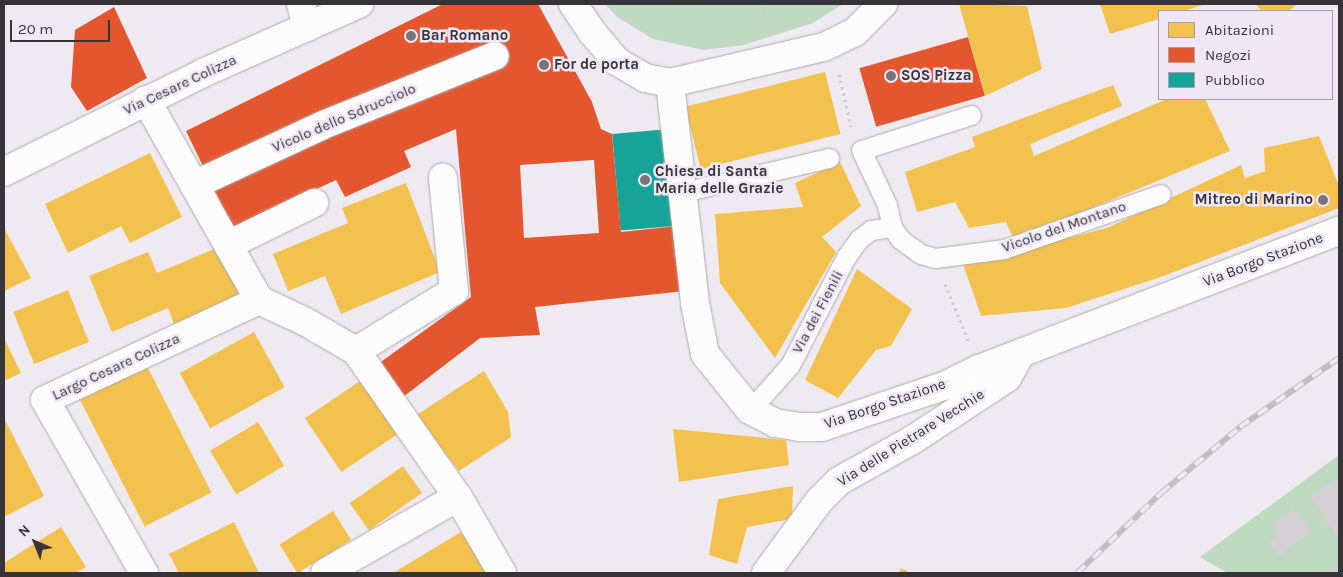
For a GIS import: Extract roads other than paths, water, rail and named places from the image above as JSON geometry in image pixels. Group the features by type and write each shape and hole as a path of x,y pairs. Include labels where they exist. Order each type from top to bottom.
{"street":[{"name":"Via Cesare Colizza","path":"4,172 146,100 304,15 359,4"},
{"path":"574,4 592,32 616,60 645,78 670,83 824,47 855,32 883,4"},
{"name":"Vicolo dello Sdrucciolo","path":"194,185 323,125 496,56"},
{"name":"Via Borgo Stazione","path":"670,83 695,303 705,354 750,410 775,423 799,427 822,427 944,386 1021,353 1339,231"},
{"path":"146,100 258,300 306,322 356,351 458,497 502,573"},
{"path":"356,351 454,291 442,178"},
{"path":"228,245 314,203"},
{"name":"Largo Cesare Colizza","path":"144,573 45,400 258,300"},
{"name":"Via delle Pietrare Vecchie","path":"766,573 819,501 839,481 914,439 1007,378 1021,353"},
{"path":"325,573 458,497"}],"lane":[{"path":"892,227 887,205 861,150 971,115"},
{"path":"683,192 829,158"},
{"name":"Vicolo del Montano","path":"892,227 909,246 935,258 1004,249 1161,194"},
{"name":"Via dei Fienili","path":"750,410 790,365 846,257 859,239 871,230 892,227"}],"railway":[{"path":"1077,573 1161,493 1240,427 1339,358"}],"place":[{"name":"Bar Romano","path":"411,36"},
{"name":"For de porta","path":"544,65"},
{"name":"SOS Pizza","path":"891,76"},
{"name":"Chiesa di Santa Maria delle Grazie","path":"645,180"},
{"name":"Mitreo di Marino","path":"1323,200"}]}
